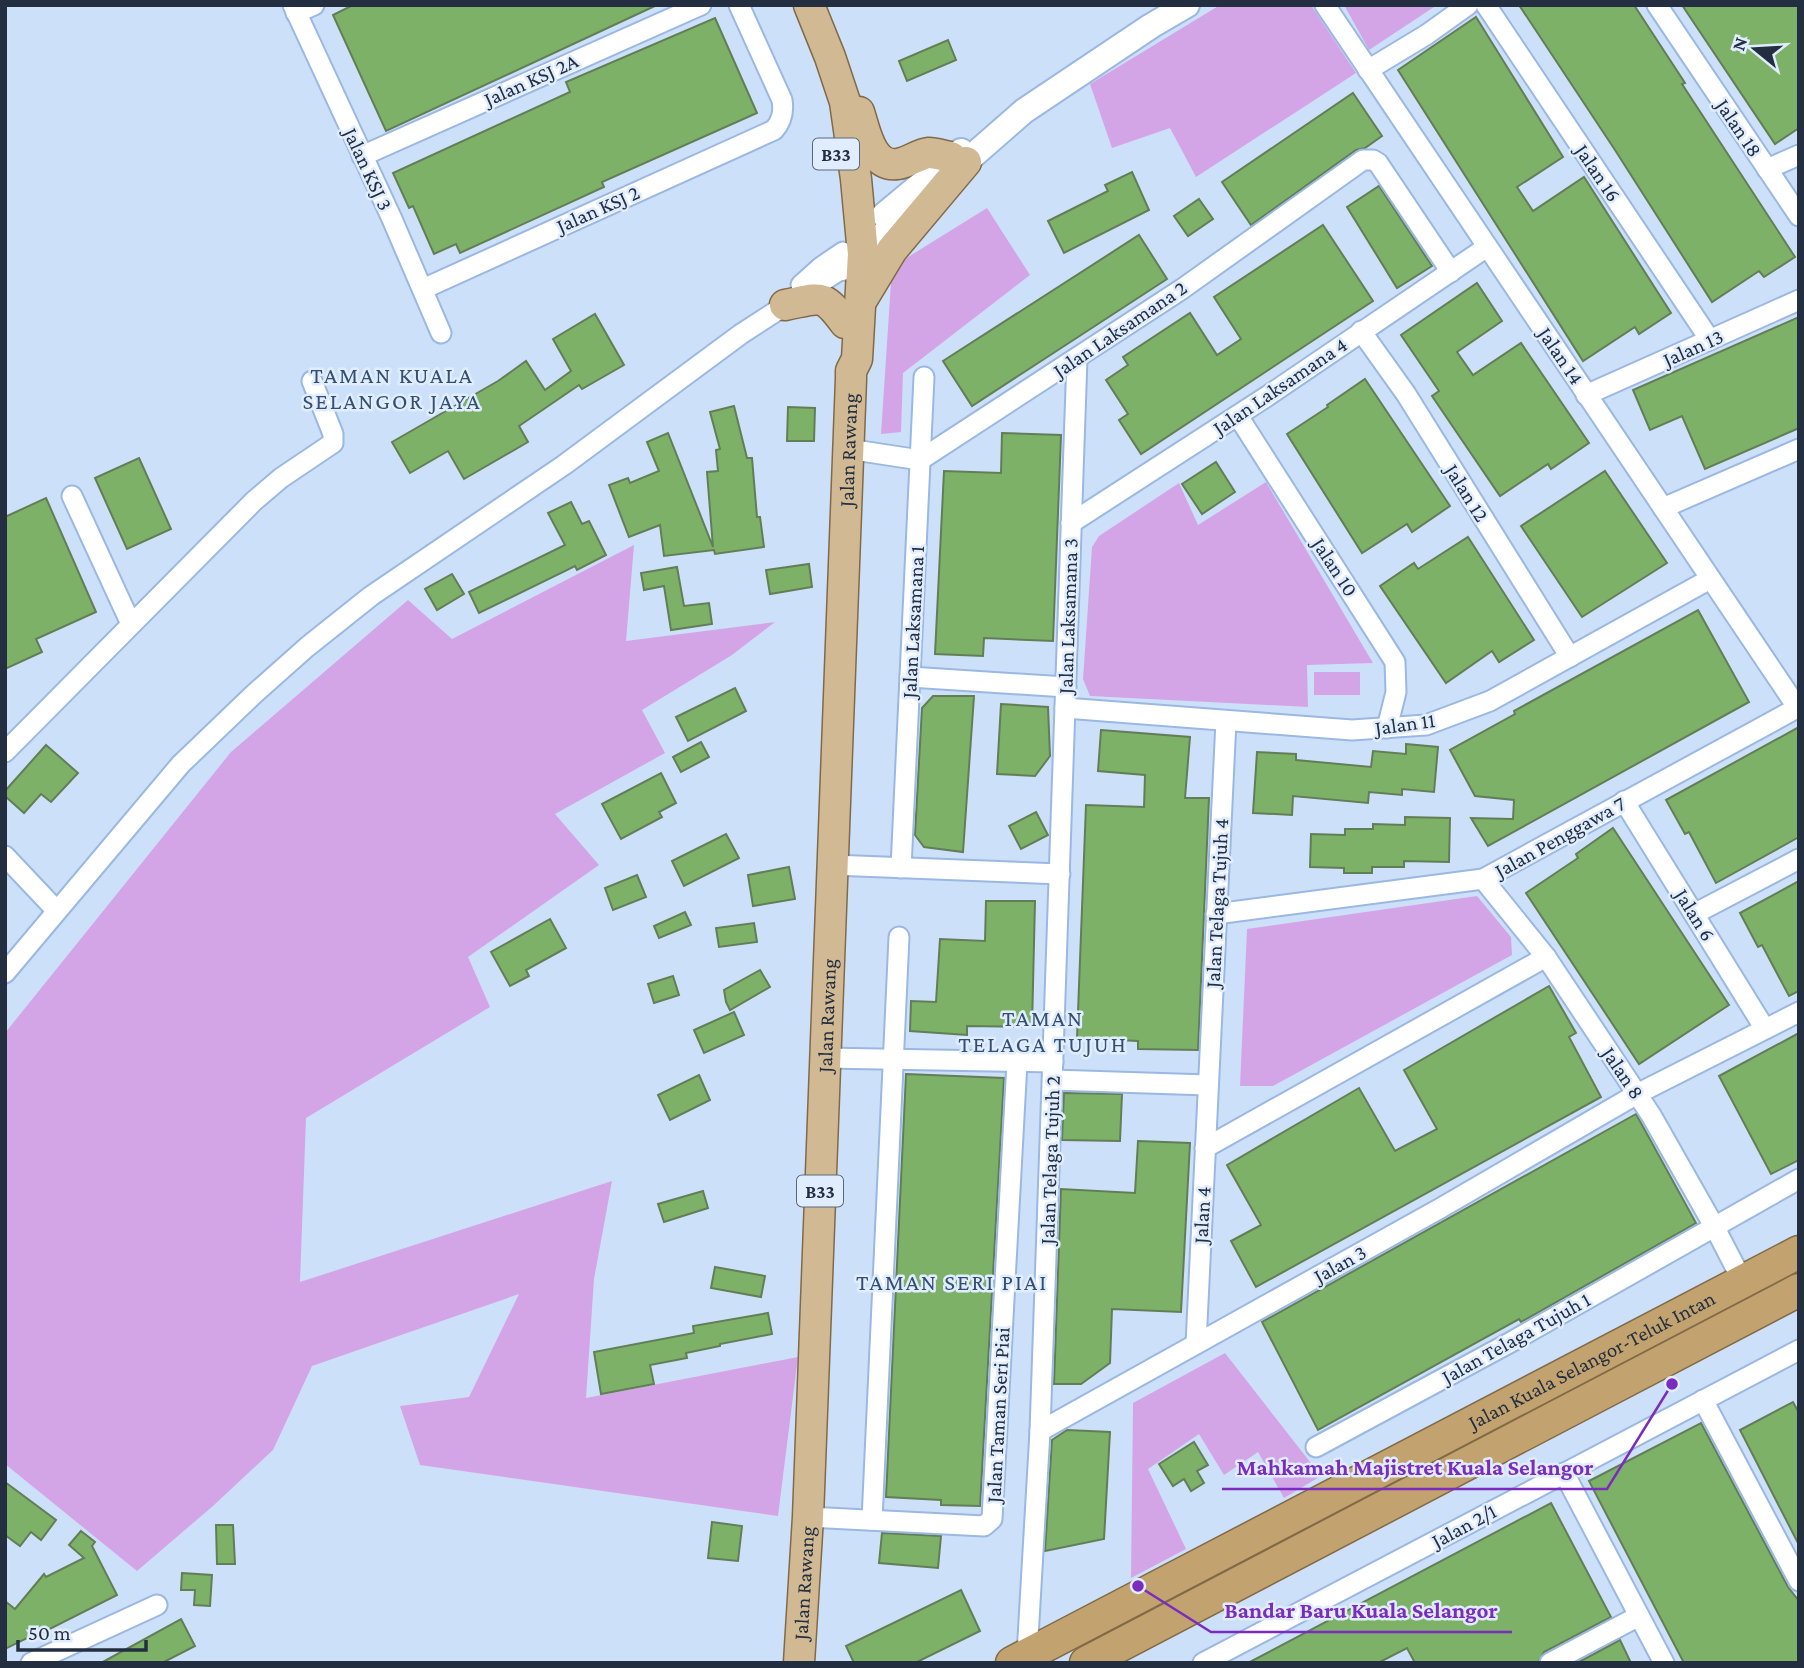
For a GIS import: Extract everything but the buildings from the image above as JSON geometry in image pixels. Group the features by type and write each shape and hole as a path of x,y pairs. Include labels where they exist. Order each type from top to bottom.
{"highway":[{"name":"Jalan Kuala Selangor-Teluk Intan","path":"1019,1659 1799,1252"},
{"name":"Jalan Kuala Selangor-Teluk Intan","path":"1086,1663 1799,1290"}],"main road":[{"name":"Jalan Rawang","path":"799,1663 808,1517 851,371 857,359 853,313 853,252 841,188 830,92 830,57 809,5"},
{"path":"785,305 817,299 853,313 892,250 958,160 928,153 899,164 881,160 869,143 844,70 830,57"}],"street":[{"name":"Jalan KSJ 2A","path":"362,156 701,5"},
{"name":"Jalan KSJ 2","path":"423,289 774,130 782,116 782,100 739,5"},
{"path":"5,973 181,764 307,647 371,596 564,465 646,403 785,305 853,252 958,160 1018,116 1151,26 1187,5"},
{"name":"Jalan 14","path":"1325,5 1798,707"},
{"path":"1368,70 1426,35 1468,5"},
{"name":"Jalan 16","path":"1486,5 1710,340"},
{"name":"Jalan 18","path":"1657,5 1799,216"},
{"name":"Jalan KSJ 3","path":"301,8 362,156 441,333"},
{"path":"1767,169 1799,155"},
{"name":"Jalan Laksamana 2","path":"920,460 1182,289 1359,162 1368,159 1378,163 1451,272"},
{"name":"Jalan Laksamana 4","path":"1071,523 1238,416 1488,247"},
{"name":"Jalan 13","path":"1586,395 1799,300"},
{"name":"Jalan 12","path":"1361,331 1406,394 1570,657"},
{"name":"Jalan Laksamana 3","path":"1060,874 1077,358"},
{"name":"Jalan Laksamana 1","path":"901,868 924,377"},
{"path":"7,745 66,693 254,501 281,478 333,443 333,434 312,382"},
{"name":"Jalan 10","path":"1238,416 1395,662 1396,692 1387,728"},
{"path":"848,449 920,460"},
{"path":"1663,508 1799,449"},
{"path":"72,496 131,624"},
{"name":"Jalan 11","path":"1065,708 1352,730 1426,725 1474,709 1710,579"},
{"path":"910,677 1066,687"},
{"name":"Jalan Penggawa 7","path":"1216,914 1483,878 1798,707"},
{"name":"Jalan Telaga Tujuh 4","path":"1208,1085 1226,721"},
{"name":"Jalan 6","path":"1624,801 1765,1028"},
{"path":"5,856 56,910"},
{"path":"1694,914 1799,859"},
{"path":"832,865 1060,874"},
{"name":"Jalan Telaga Tujuh 2","path":"1019,1659 1040,1431 1060,874"},
{"name":"Jalan 8","path":"1483,878 1546,957 1637,1094 1674,1153 1743,1282"},
{"path":"872,1520 899,937"},
{"path":"1205,1148 1546,957"},
{"name":"Jalan 3","path":"1040,1431 1438,1209 1637,1094 1799,1012"},
{"path":"825,1058 1017,1062 1053,1071 1208,1085"},
{"name":"Jalan Taman Seri Piai","path":"808,1517 984,1526 992,1519 1017,1062"},
{"name":"Jalan 4","path":"1196,1344 1208,1085"},
{"name":"Jalan Telaga Tujuh 1","path":"1316,1447 1510,1342 1799,1179"},
{"name":"Jalan 2/1","path":"1203,1663 1799,1350"},
{"path":"1703,1400 1799,1581"},
{"path":"1564,1473 1664,1663"},
{"path":"44,1660 157,1605"},
{"path":"1550,1663 1639,1616"}],"shaded area":[{"path":"1220,5 1311,5 1356,73 1196,177 1170,128 1112,148 1090,84"},
{"path":"1344,5 1437,5 1369,50"},
{"path":"987,208 1030,275 903,373 901,432 881,434 892,267"},
{"path":"1266,482 1373,663 1307,665 1308,707 1090,696 1083,679 1092,547 1099,536 1179,483 1198,525"},
{"path":"634,545 626,641 775,622 732,655 642,710 665,753 555,814 599,865 468,957 490,1007 306,1118 300,1282 612,1181 594,1279 586,1398 798,1357 778,1516 420,1465 400,1406 469,1397 519,1294 312,1366 273,1450 137,1571 5,1464 5,1033 231,752 408,600 452,639"},
{"path":"1314,672 1360,672 1360,695 1314,695"},
{"path":"1477,896 1511,937 1512,955 1273,1086 1240,1086 1247,929"},
{"path":"1225,1353 1321,1476 1284,1498 1258,1452 1224,1475 1199,1434 1148,1469 1186,1549 1131,1578 1133,1403"}],"place":[{"name":"Mahkamah Majistret Kuala Selangor","path":"1672,1384"},
{"name":"Bandar Baru Kuala Selangor","path":"1138,1586"}],"district":[{"name":"TAMAN KUALA SELANGOR JAYA","path":"392,388"},
{"name":"TAMAN TELAGA TUJUH","path":"1043,1031"},
{"name":"TAMAN SERI PIAI","path":"952,1282"}]}
